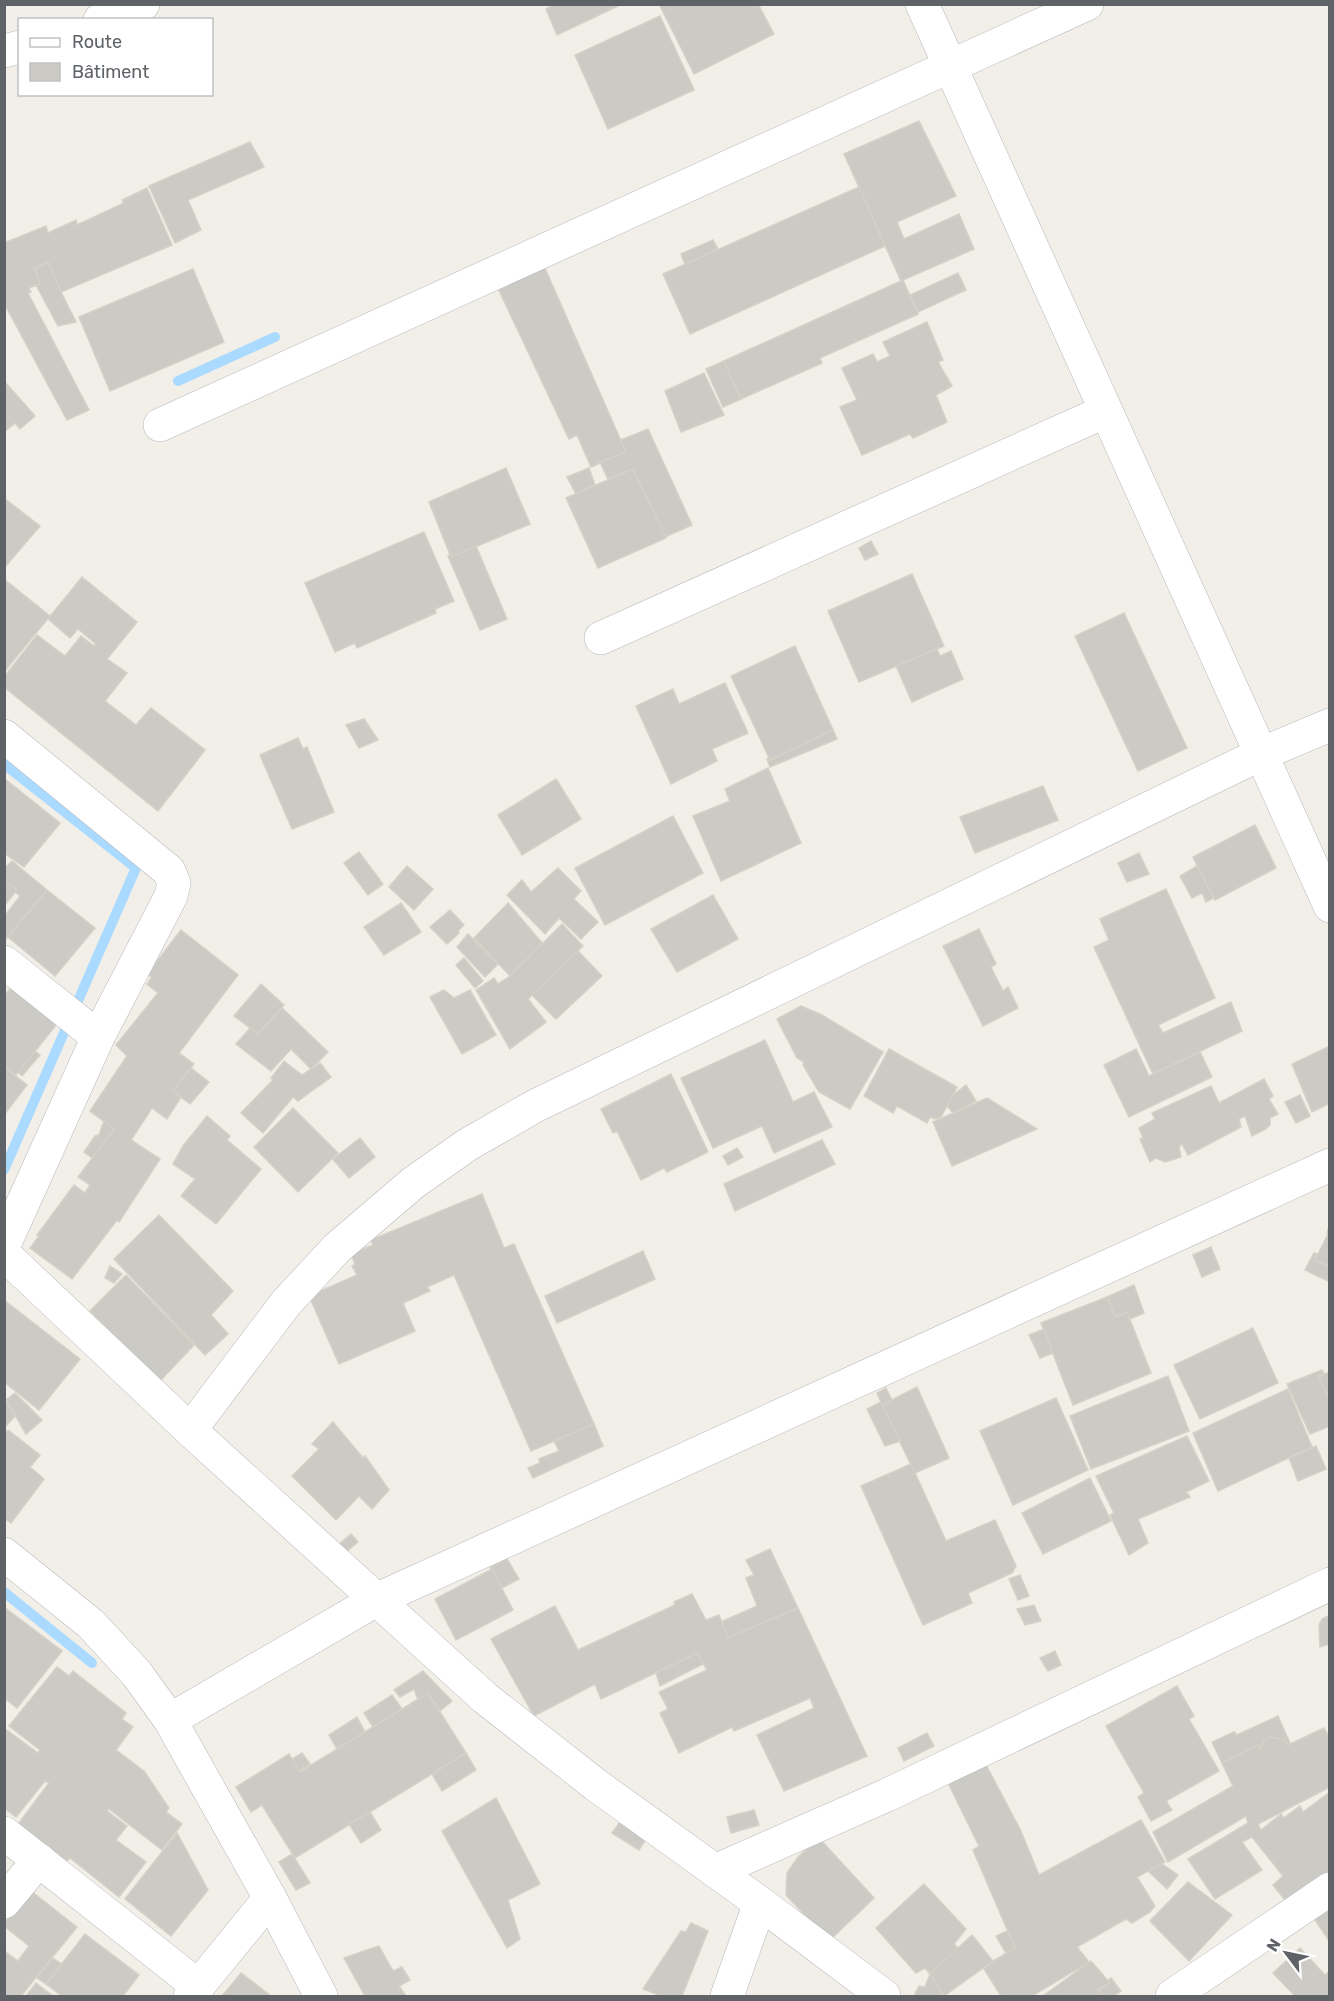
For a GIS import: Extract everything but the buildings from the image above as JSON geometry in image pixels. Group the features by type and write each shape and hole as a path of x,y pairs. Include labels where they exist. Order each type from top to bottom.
{"street":[{"path":"105,18 143,4"},
{"path":"922,4 1329,906"},
{"path":"160,425 1088,4"},
{"path":"601,638 1106,411"},
{"path":"190,1430 286,1303 337,1248 413,1183 467,1145 535,1106 1261,754 1329,725"},
{"path":"4,736 169,871 174,883 171,896 98,1037 4,1245"},
{"path":"4,963 98,1037"},
{"path":"170,1720 376,1600 1329,1165"},
{"path":"4,1254 190,1430 484,1698 596,1785 884,1996"},
{"path":"4,1554 91,1623 137,1674 170,1720 270,1898 321,1996"},
{"path":"715,1871 887,1796 1329,1584"},
{"path":"4,1833 194,1991 270,1898"},
{"path":"4,1902 39,1860"},
{"path":"1172,1996 1329,1888"},
{"path":"727,1996 760,1903"}],"waterway":[{"path":"178,381 275,337"},
{"path":"4,764 136,868 77,1003"},
{"path":"4,1170 70,1019"},
{"path":"4,1592 92,1663"}]}
